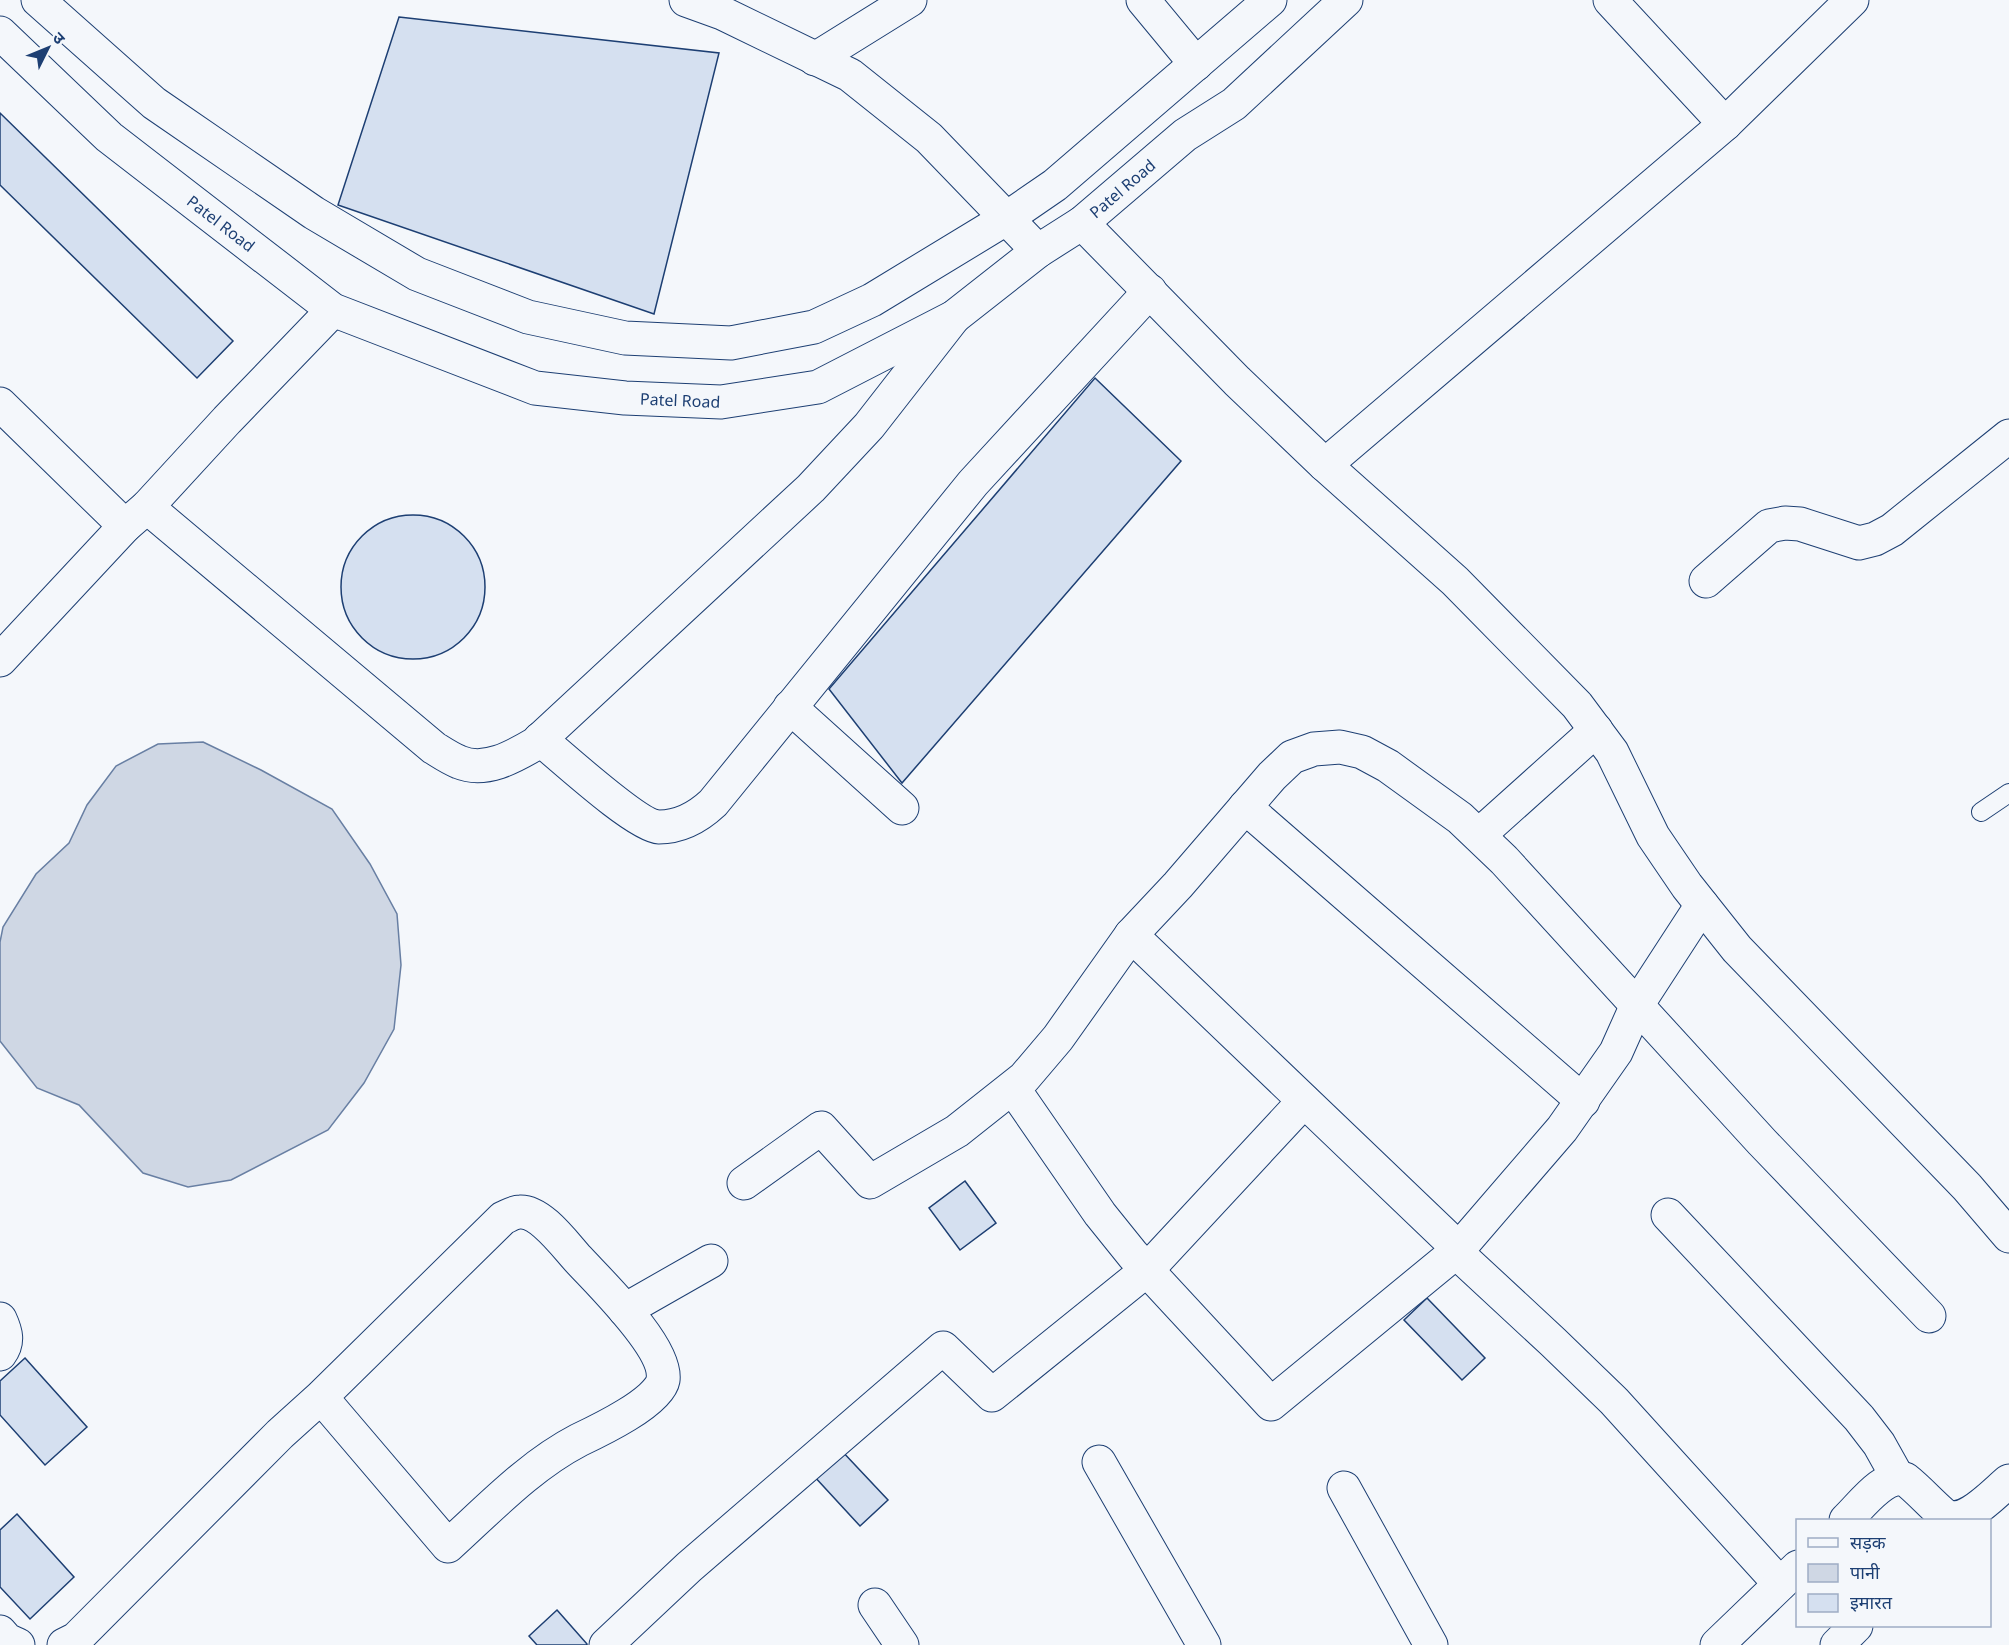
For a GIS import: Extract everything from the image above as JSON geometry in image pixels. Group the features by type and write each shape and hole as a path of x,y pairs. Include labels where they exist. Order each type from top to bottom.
{"street":[{"path":"38,0 154,103 314,213 417,274 528,317 625,338 730,343 814,327 872,300 1007,218 1055,186 1270,0"},
{"path":"686,0 722,14 850,75 929,138 1038,251"},
{"path":"815,59 910,0"},
{"path":"1143,0 1196,64"},
{"name":"Patel Road","path":"0,33 109,137 333,310 535,388 625,398 721,402 818,387 954,317 1038,251 1082,223 1185,135 1234,105 1346,0"},
{"path":"1610,0 1725,124"},
{"path":"1325,465 1725,124 1852,0"},
{"path":"1082,223 1237,381 1325,465 1455,581 1577,705 1612,752 1653,836 1687,886 1737,949 1967,1187 2009,1236"},
{"path":"540,739 633,816 657,827 681,824 699,816 713,803 973,483 1150,291"},
{"path":"0,660 333,310"},
{"path":"0,404 136,516 434,748 461,763 486,765 511,759 540,739 811,488 869,426 954,317"},
{"path":"1706,581 1769,526 1785,523 1800,524 1859,543 1875,539 1892,530 2009,436"},
{"path":"790,706 902,808"},
{"path":"1479,835 1596,730"},
{"path":"744,1183 821,1128 870,1182 957,1131 1024,1078 1058,1038 1131,935 1178,885 1272,776 1292,757 1314,749 1340,747 1362,752 1388,766 1460,818 1479,835 1813,1197 1929,1316"},
{"path":"1245,807 1583,1101"},
{"path":"1013,1088 1100,1214 1147,1270 1271,1404 1457,1250 1562,1129 1616,1052 1637,1005 1702,905"},
{"path":"1131,935 1614,1401 1789,1576 1717,1645"},
{"path":"606,1645 689,1567 943,1348 992,1395 1147,1270 1304,1101"},
{"path":"64,1645 76,1639 272,1442 321,1398 503,1218 518,1211 530,1212 548,1226 625,1310 655,1349 662,1366 663,1382 654,1395 630,1413 543,1462 448,1546 321,1398"},
{"path":"1668,1215 1859,1418 1879,1444 1898,1478"},
{"path":"625,1310 711,1260"},
{"path":"0,1319 6,1333 6,1346 0,1354"},
{"path":"1099,1461 1204,1645"},
{"path":"1848,1519 1886,1481 1898,1478 1905,1479 1914,1486 1945,1515 1960,1519 1971,1513 2009,1481"},
{"path":"1344,1488 1431,1645"},
{"path":"875,1605 902,1645"},
{"path":"1837,1645 1855,1627"},
{"path":"0,1632 7,1640 18,1645"}],"lane":[{"path":"1981,812 2009,793"}],"water":[{"path":"203,742 261,770 332,809 370,864 397,914 401,965 394,1029 364,1083 328,1130 231,1180 188,1187 143,1173 79,1105 37,1088 0,1041 0,942 3,927 36,874 69,843 87,805 116,766 158,744"}],"building":[{"path":"399,17 719,53 654,314 338,205"},
{"path":"0,113 233,341 197,378 0,185"},
{"path":"1095,378 1181,461 902,783 829,689"},
{"path":"413,515 440,521 464,536 479,560 485,587 479,614 464,638 440,653 413,659 386,653 362,638 347,614 341,587 347,560 362,536 386,521"},
{"path":"965,1181 996,1223 960,1250 929,1208"},
{"path":"1427,1298 1485,1358 1462,1380 1404,1320"},
{"path":"25,1358 87,1427 45,1465 0,1415 0,1381"},
{"path":"840,1449 888,1500 860,1526 813,1475"},
{"path":"17,1514 74,1577 30,1619 0,1587 0,1530"},
{"path":"557,1610 587,1645 537,1645 529,1636"}]}
